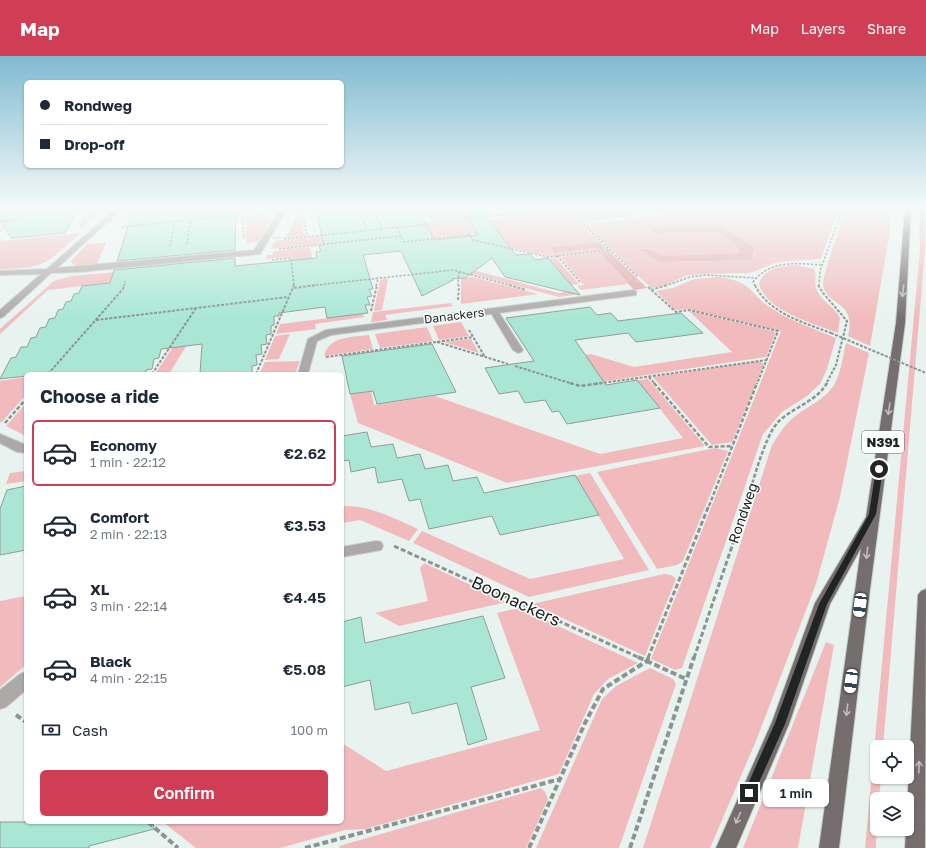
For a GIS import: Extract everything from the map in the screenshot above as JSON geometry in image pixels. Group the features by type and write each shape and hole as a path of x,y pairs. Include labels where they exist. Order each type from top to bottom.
{"main road":[{"name":"N391","path":"829,848 872,514 891,394 907,260 907,245"},
{"name":"N391","path":"726,848 780,724 823,604 872,514"},
{"path":"915,848 926,595"}],"street":[{"path":"0,315 78,245"},
{"path":"0,273 48,272 167,262 257,252 261,245"},
{"name":"Danackers","path":"304,372 313,339 328,332 633,293"},
{"path":"494,311 518,350"},
{"path":"0,438 21,449 24,449"},
{"path":"344,552 376,546"},
{"path":"0,701 24,682"}],"path":[{"path":"167,262 170,245"},
{"path":"184,260 187,245"},
{"path":"241,245 241,254"},
{"path":"276,250 321,245"},
{"path":"495,245 548,257 609,250"},
{"path":"529,848 585,723 603,689 647,661 778,331 689,310 676,312 604,245"},
{"name":"Rondweg","path":"630,848 768,438 779,421 806,403 824,388 836,365 847,321 841,311 822,292 817,284 821,265 830,245"},
{"path":"557,256 582,284 575,285 587,298"},
{"path":"257,372 288,297 294,288 291,258 269,260"},
{"path":"821,265 784,264 772,267 756,278 753,282 755,288 768,302 791,316 926,373"},
{"path":"294,288 453,270 532,291"},
{"path":"459,272 460,315 485,357"},
{"path":"50,372 123,289 127,275"},
{"path":"652,290 666,287 684,279 701,275 756,278"},
{"path":"371,327 369,322 378,279"},
{"path":"96,320 288,297"},
{"path":"153,372 196,308"},
{"path":"308,359 473,337"},
{"path":"437,342 580,386 757,360 767,360"},
{"path":"649,376 709,447 732,446"},
{"path":"3,426 24,401"},
{"name":"Boonackers","path":"376,546 391,544 686,678"},
{"path":"305,848 560,778"},
{"path":"150,824 178,848"}],"shaded area":[{"path":"0,245 67,245 53,257 37,265 15,269 0,269"},
{"path":"86,245 105,245 96,266 81,267 73,264 71,261"},
{"path":"273,245 310,245 270,249"},
{"path":"500,245 571,245 551,247 556,253 595,248 597,251 549,256"},
{"path":"571,245 602,245 607,249 597,251 594,248 555,253 551,247"},
{"path":"606,245 734,245 739,250 739,253 663,256 650,249 660,262 750,260 737,245 826,245 821,259 775,263 748,273 700,274 685,276 666,285 651,288"},
{"path":"734,245 751,245 754,247 751,260 660,262 639,249 650,249 663,256 739,253 739,250"},
{"path":"834,245 888,245 870,346 848,336 850,324 845,310 825,292 823,285"},
{"path":"920,245 925,245 884,740 875,740"},
{"path":"310,247 318,285 297,287 292,257 265,259 268,255 272,255 274,251"},
{"path":"609,251 647,288 634,290 599,252"},
{"path":"599,252 628,284 581,290 577,286 584,285 560,257"},
{"path":"549,258 556,258 579,284 571,285"},
{"path":"454,265 559,293 576,289 580,294 559,297 453,269"},
{"path":"797,265 814,269 815,283 819,294 840,318 838,333 792,315 771,302 763,293 759,284 765,274 780,267"},
{"path":"117,272 122,281 48,290 0,334 0,329 54,281 72,276"},
{"path":"473,277 538,294 461,304 461,278"},
{"path":"719,277 730,279 745,285 763,302 778,313 836,338 827,369 820,384 807,396 782,412 763,434 682,668 675,670 651,659 781,331 688,309 675,310 656,291 673,288 694,279"},
{"path":"391,278 388,279 382,310 374,311 380,280"},
{"path":"451,303 453,306 385,315 387,320 371,322 373,312"},
{"path":"210,307 170,372 156,372 198,309"},
{"path":"689,311 776,332 766,357 580,385 514,364 591,354 634,367 732,352"},
{"path":"363,314 364,317 315,324 316,329 276,334 280,324"},
{"path":"461,322 469,336 439,340 433,326"},
{"path":"427,327 433,341 380,348 375,334"},
{"path":"290,334 279,359 265,360 275,336"},
{"path":"369,335 373,349 324,356 327,349 336,341 349,337"},
{"path":"471,339 479,353 444,342"},
{"path":"846,343 869,353 840,497 816,584 756,741 710,848 643,848 772,445 790,421 822,398 834,385 840,370"},
{"path":"300,361 296,372 260,372 265,362"},
{"path":"759,361 764,364 732,442 712,445 653,377"},
{"path":"24,377 24,397 1,423 0,422 0,381"},
{"path":"648,379 705,446 507,483 358,423 350,394 371,391 374,405 435,396 600,454 683,438 637,380"},
{"path":"24,405 24,435 6,426"},
{"path":"715,448 728,451 683,561 677,565 657,569 597,472"},
{"path":"24,471 24,481 6,484 10,473"},
{"path":"590,473 649,570 529,597 413,543 422,531 530,579 624,559 575,476"},
{"path":"344,506 372,510 418,529 409,541 360,520 344,523"},
{"path":"424,563 507,602 399,626 375,613 428,601 420,568"},
{"path":"664,574 671,575 676,579 645,656 532,604"},
{"path":"24,596 24,667 0,687 0,601"},
{"path":"519,608 638,663 608,679 594,694 559,774 365,829 345,830 280,848 196,848 166,824 344,824 344,744 386,771 540,730 497,613"},
{"path":"826,642 834,645 798,848 743,848"},
{"path":"650,668 673,679 676,684 619,848 536,848 602,699 616,686"},
{"path":"871,784 880,784 880,792 870,792"},
{"path":"541,788 545,792 548,799 526,848 340,848 339,846"},
{"path":"870,794 870,836 876,836 876,848 865,848"}],"building":[{"path":"122,245 235,245 235,250 117,261"},
{"path":"508,245 516,255 530,254 535,260 548,258 580,295 505,277 492,258 465,278 452,279 453,280 422,296 401,251 363,255 373,289 369,289 372,296 367,297 370,305 365,305 368,313 327,318 325,307 279,313 279,316 274,316 274,325 271,326 271,334 266,335 267,344 261,345 262,354 256,355 257,365 252,366 252,372 200,372 202,344 161,349 159,358 154,359 152,369 146,370 146,372 24,372 24,376 0,379 11,358 16,357 21,347 27,347 31,338 36,337 40,328 46,327 49,319 55,318 58,310 63,309 66,302 71,301 74,294 79,293 82,286 110,283 114,270 235,258 235,266 317,258 316,252 321,251 319,246"},
{"path":"590,307 597,315 611,313 618,321 681,313 703,333 636,342 628,333 575,340 606,385 637,380 660,408 567,424 559,411 552,412 545,400 525,403 518,391 499,394 485,368 534,361 506,318"},
{"path":"432,344 456,392 377,404 373,391 350,394 342,356"},
{"path":"367,432 371,447 393,444 397,458 420,454 425,469 448,465 453,481 477,477 484,493 575,475 599,515 500,535 492,516 429,529 420,499 409,501 402,479 378,483 375,467 351,472 349,460 344,461 344,436"},
{"path":"24,486 24,550 0,555 0,509 7,490"},
{"path":"483,616 505,678 471,687 487,739 468,745 457,703 412,714 409,702 375,710 370,680 344,686 344,621 361,617 365,643"},
{"path":"0,822 24,822 24,824 153,824 154,829 89,846 89,848 0,848"}],"route":[{"path":"749,793 780,724 823,604 872,514 879,469"}]}
